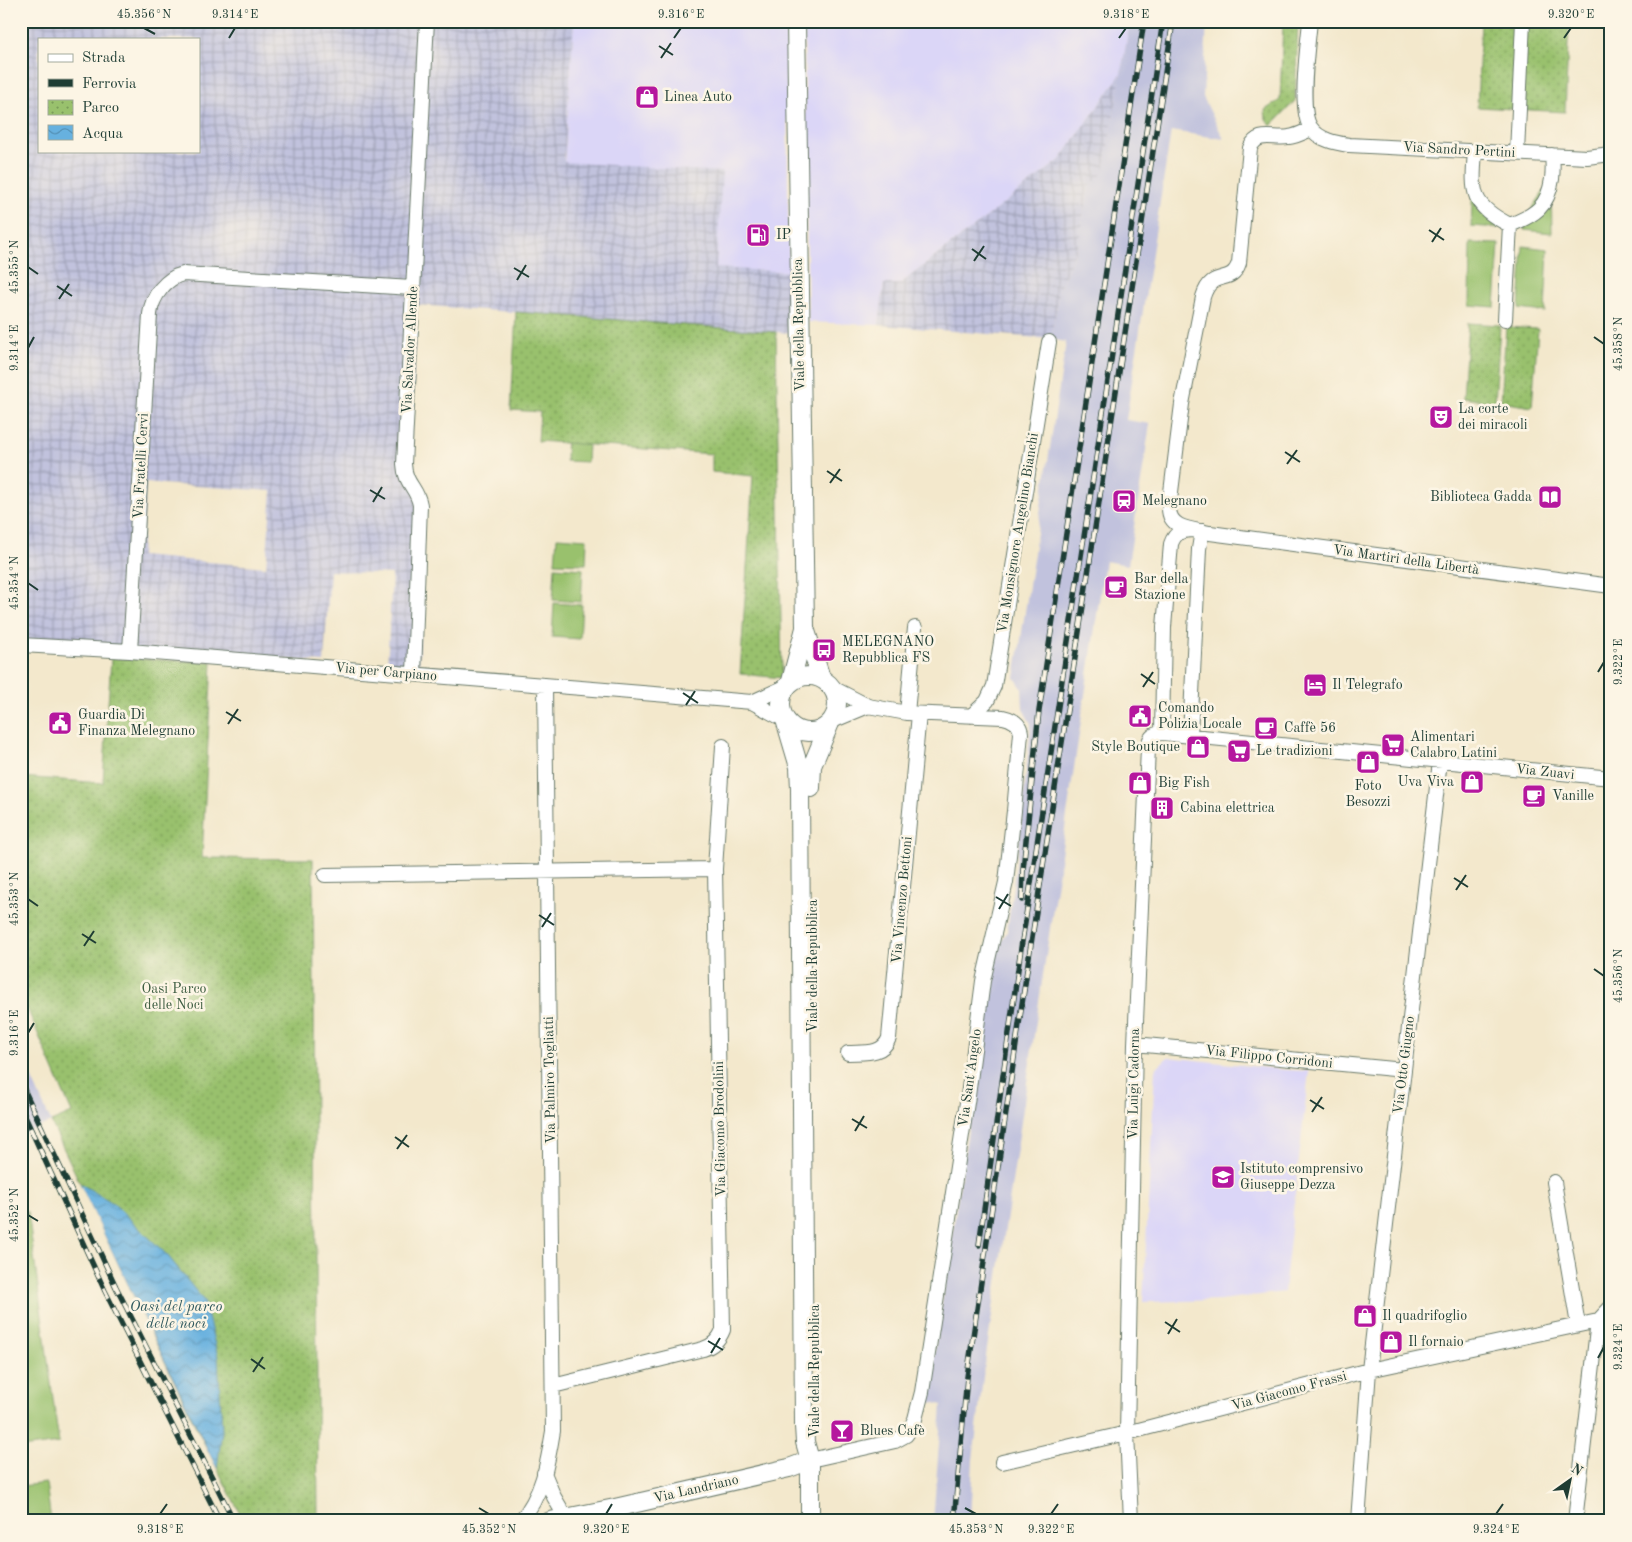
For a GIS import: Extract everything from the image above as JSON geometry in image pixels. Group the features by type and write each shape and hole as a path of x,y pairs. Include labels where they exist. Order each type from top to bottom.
{"street":[{"name":"Via Salvador Allende","path":"414,674 420,505 418,496 405,476 404,464 427,21"},
{"name":"Viale della Repubblica","path":"796,21 805,628 780,704 800,767 804,1426 805,1442 810,1460"},
{"path":"1190,736 1199,549 1202,531 1183,527 1173,521 1169,514 1182,404 1205,291 1214,279 1227,277 1235,272 1239,263 1249,152 1255,140 1266,136 1288,137 1311,129 1307,121 1305,106 1310,21"},
{"path":"1517,154 1523,21"},
{"name":"Via Sandro Pertini","path":"1311,129 1326,139 1344,144 1587,157 1611,154"},
{"path":"1476,151 1473,183 1475,196 1481,206 1490,214 1510,225"},
{"path":"1510,225 1533,215 1545,202 1551,187 1554,165 1552,155"},
{"path":"1505,320 1510,225"},
{"name":"Via Fratelli Cervi","path":"130,651 150,310 156,296 164,285 176,276 183,274 412,288"},
{"name":"Via Monsignore Angelino Bianchi","path":"978,716 994,686 1049,342"},
{"name":"Via Luigi Cadorna","path":"1131,1521 1127,1434 1134,1044 1148,748 1149,741 1157,734 1172,541 1176,534 1183,530 1202,531"},
{"name":"Via Martiri della Libertà","path":"1202,531 1611,586"},
{"name":"Viale della Repubblica","path":"805,628 826,682 837,700 836,711 812,766 816,1435 810,1460"},
{"name":"Via Vincenzo Bettoni","path":"848,1053 873,1052 885,1046 889,1038 913,714 915,628"},
{"name":"Via per Carpiano","path":"21,644 130,651 752,702 786,721"},
{"path":"788,684 800,677 810,676 826,682 868,706 913,714 978,716"},
{"name":"Via per Carpiano","path":"752,702 788,684"},
{"name":"Via Palmiro Togliatti","path":"520,1521 535,1500 544,1473 553,1431 545,685"},
{"path":"786,721 799,731 809,733 818,731 831,722 868,706"},
{"name":"Via Sant'Angelo","path":"810,1460 892,1442 906,1435 914,1423 922,1392 968,1096 983,981 1006,882 1021,733 1015,722 1006,718 978,716"},
{"name":"Via Zuavi","path":"1157,734 1611,778"},
{"name":"Via Giacomo Brodolini","path":"553,1386 703,1349 718,1340 723,1330 715,869 723,746"},
{"name":"Via Otto Giugno","path":"1358,1521 1370,1370 1440,761"},
{"path":"325,875 715,869"},
{"name":"Via Filippo Corridoni","path":"1134,1044 1404,1070"},
{"path":"1554,1182 1578,1325"},
{"path":"1575,1521 1598,1321 1611,1307"},
{"name":"Via Giacomo Frassi","path":"1002,1462 1127,1434 1370,1370 1598,1321"},
{"path":"810,1460 810,1521"},
{"name":"Via Landriano","path":"558,1519 789,1468 810,1460"},
{"path":"544,1473 554,1497 558,1519"}],"shaded area":[{"path":"21,21 574,21 564,162 722,172 716,268 789,272 790,333 417,305 409,478 424,495 419,670 387,667 392,574 330,571 324,662 21,642","holes":["146,483 272,491 266,567 141,556"]},
{"path":"574,21 786,21 789,272 716,269 564,163"},
{"path":"804,21 1130,21 1121,74 1060,160 900,284 884,284 879,325 808,322"},
{"path":"1130,21 1207,21 1203,97 1224,139 1171,131 1126,420 1150,424 1128,565 1105,561 984,1369 973,1460 970,1521 933,1521 942,1405 927,1401 995,952 1007,932 1031,724 1023,709 1022,688 1015,678 1066,342 1051,339 1060,287 1079,244 1088,188 1104,172"},
{"path":"1121,74 1104,173 1088,188 1079,244 1060,287 1051,339 879,325 884,284 900,284 1060,160"},
{"path":"21,1054 51,1122 24,1133 21,1127"},
{"name":"Istituto comprensivo Giuseppe Dezza","path":"1168,1057 1309,1071 1284,1292 1220,1300 1143,1302 1155,1069"}],"green space":[{"path":"1283,21 1298,21 1295,101 1271,126 1266,119 1265,110 1280,100"},
{"path":"1481,21 1569,21 1565,112 1477,107"},
{"path":"1551,181 1552,233 1524,230 1524,220"},
{"path":"1473,183 1498,219 1498,228 1471,226"},
{"path":"1470,243 1499,244 1495,307 1469,305"},
{"path":"1523,246 1548,249 1545,312 1519,309"},
{"path":"516,312 776,332 782,678 740,674 753,476 712,472 712,454 538,441 540,412 511,410"},
{"path":"1468,323 1500,325 1495,402 1463,398"},
{"path":"1506,327 1538,329 1532,407 1501,402"},
{"path":"567,424 589,425 587,462 566,461"},
{"path":"557,537 587,539 586,564 555,563"},
{"path":"555,567 583,569 581,602 553,600"},
{"path":"554,603 582,605 580,639 552,637"},
{"name":"Oasi Parco delle Noci","path":"111,658 212,662 202,858 313,859 318,1521 244,1521 195,1426 51,1122 72,1113 21,994 21,777 103,783"},
{"path":"28,1212 59,1443 21,1448 21,1213"},
{"path":"46,1483 51,1521 21,1521 21,1486"}],"water":[{"name":"Oasi del parco delle noci","path":"79,1183 113,1203 168,1256 204,1301 218,1357 222,1430 217,1469"}],"pier":[{"path":"78,1180 218,1471 215,1470 119,1274 77,1184"}],"railway":[{"path":"1022,900 1023,870 1039,711 1144,21"},
{"path":"979,1245 1021,948 1163,21"},
{"path":"954,1521 967,1377 1027,970 1173,21"},
{"path":"21,1083 116,1287 234,1521"},
{"path":"21,1108 105,1291 220,1521"}],"place":[{"name":"Linea Auto","path":"647,97"},
{"name":"IP","path":"758,235"},
{"name":"La corte dei miracoli","path":"1441,417"},
{"name":"Biblioteca Gadda","path":"1550,497"},
{"name":"Melegnano","path":"1124,501"},
{"name":"Bar della Stazione","path":"1116,587"},
{"name":"MELEGNANO Repubblica FS","path":"824,650"},
{"name":"Il Telegrafo","path":"1315,685"},
{"name":"Comando Polizia Locale","path":"1140,716"},
{"name":"Guardia Di Finanza Melegnano","path":"60,723"},
{"name":"Caffè 56","path":"1266,728"},
{"name":"Alimentari Calabro Latini","path":"1393,745"},
{"name":"Style Boutique","path":"1198,747"},
{"name":"Le tradizioni","path":"1239,751"},
{"name":"Foto Besozzi","path":"1368,762"},
{"name":"Uva Viva","path":"1472,782"},
{"name":"Big Fish","path":"1140,783"},
{"name":"Vanille","path":"1534,796"},
{"name":"Cabina elettrica","path":"1162,808"},
{"name":"Istituto comprensivo Giuseppe Dezza","path":"1223,1177"},
{"name":"Il quadrifoglio","path":"1365,1316"},
{"name":"Il fornaio","path":"1391,1342"},
{"name":"Blues Cafè","path":"842,1431"}]}
